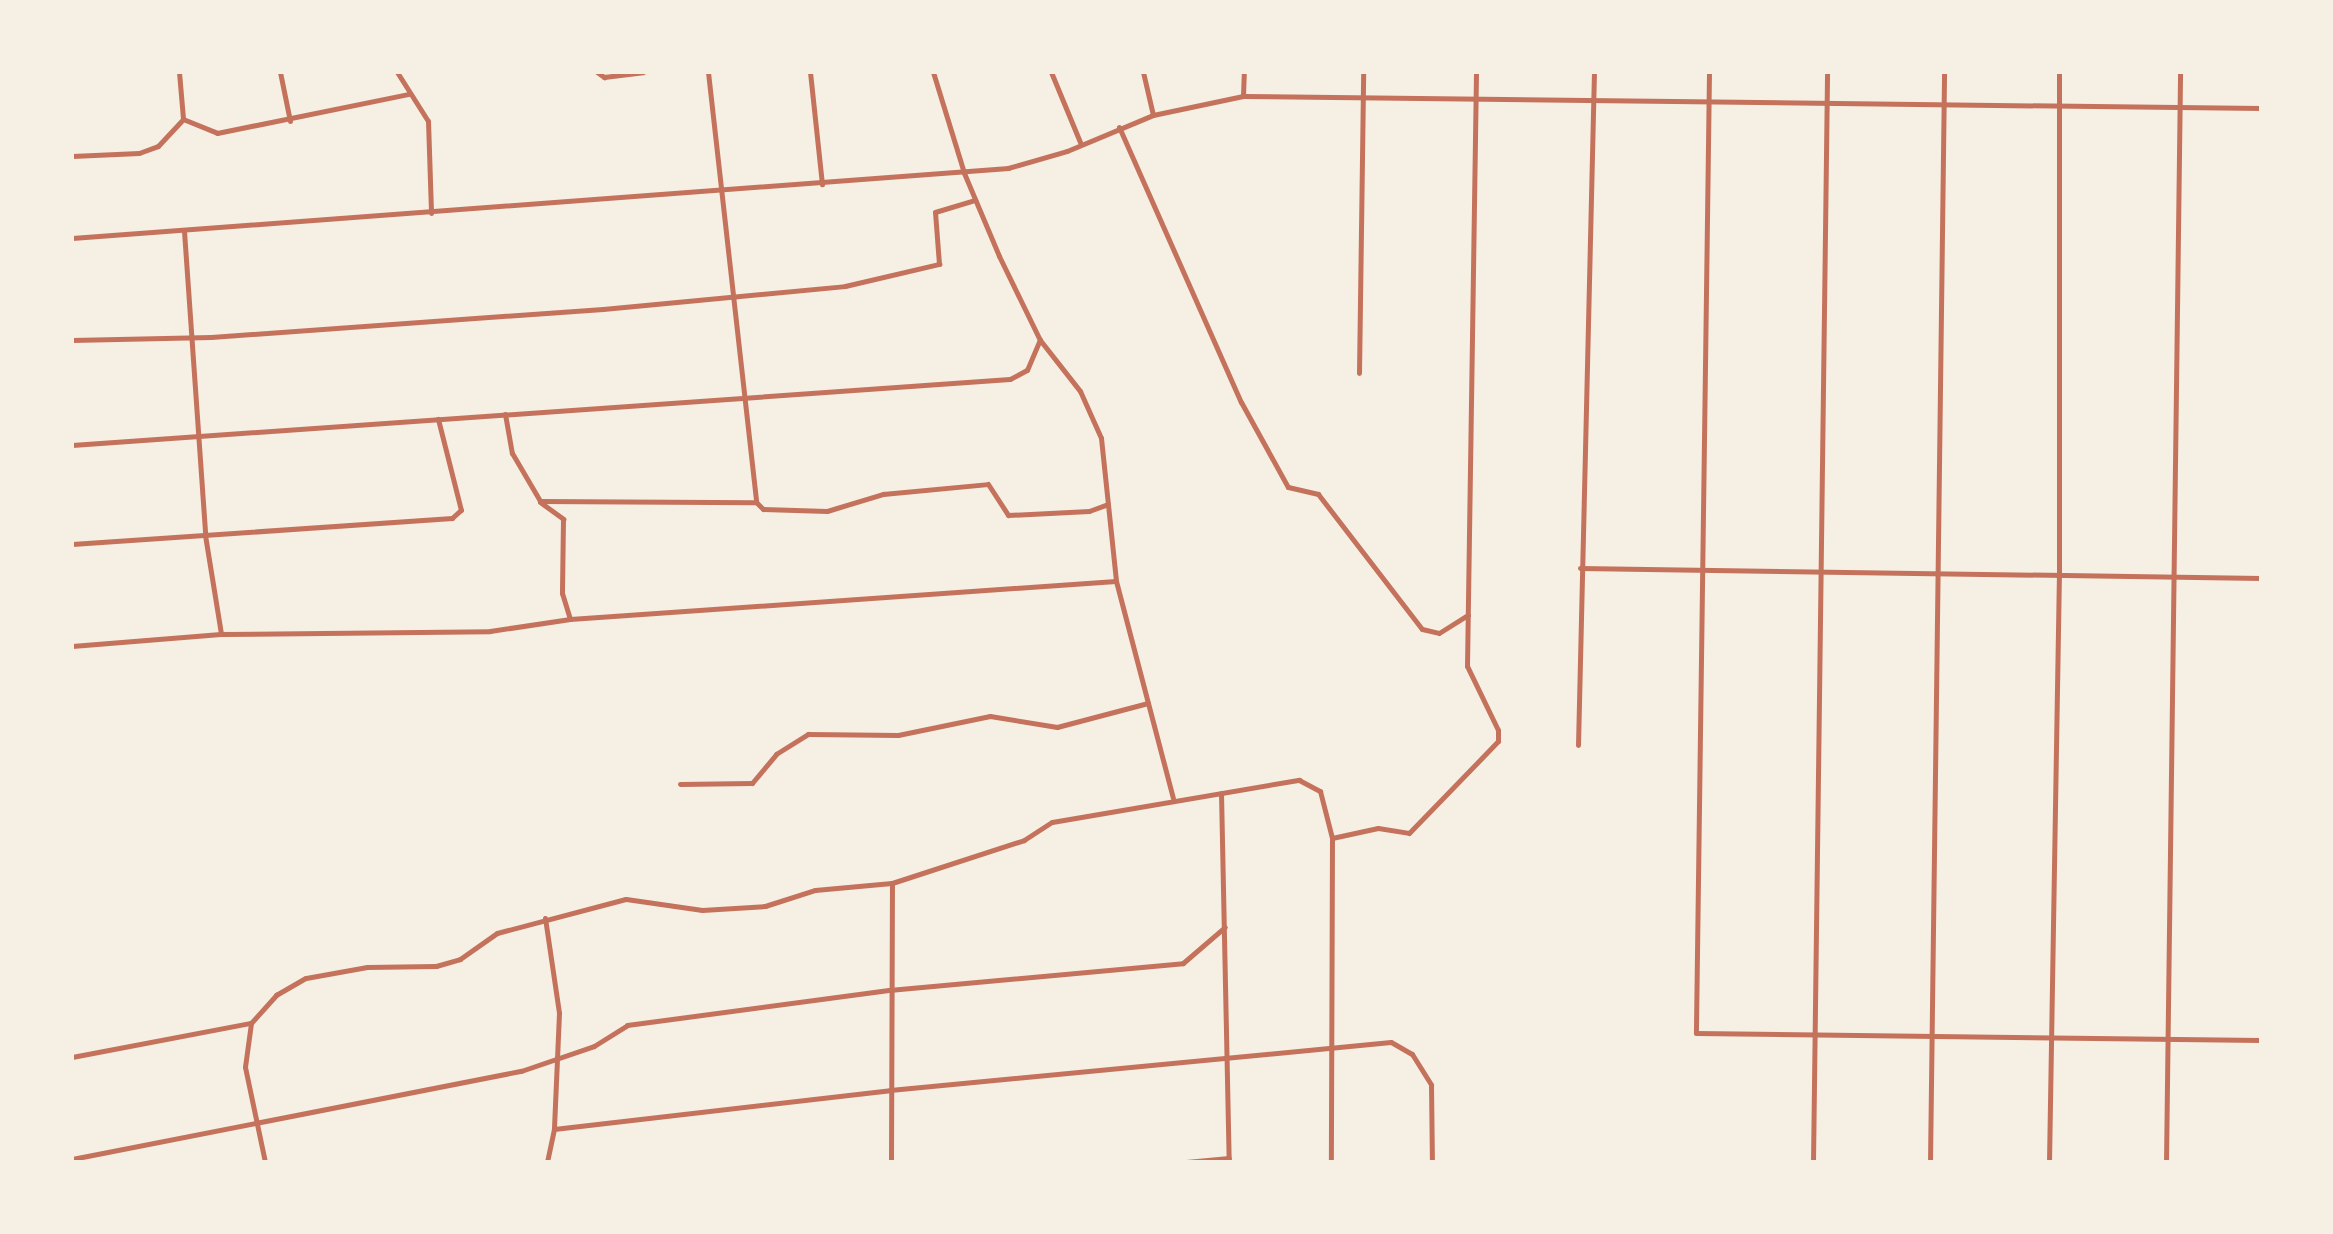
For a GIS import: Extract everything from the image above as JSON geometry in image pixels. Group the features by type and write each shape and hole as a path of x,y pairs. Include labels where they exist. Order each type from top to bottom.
{"street":[{"path":"72,156 139,153 158,146 183,119 179,72"},
{"path":"280,72 290,121"},
{"path":"397,72 409,94 422,106 428,121 431,213"},
{"path":"597,72 604,77 643,72"},
{"path":"708,72 756,502 763,509 827,511 883,494 988,484 1008,515 1089,511 1108,504"},
{"path":"810,72 822,184"},
{"path":"933,72 975,200 1040,340 1080,391 1101,438 1116,581 1173,798"},
{"path":"1051,72 1080,142"},
{"path":"1143,72 1153,115"},
{"path":"1243,96 1244,72"},
{"path":"1359,373 1363,72"},
{"path":"1332,838 1378,828 1409,833 1498,741 1498,730 1468,673 1476,72"},
{"path":"1578,745 1594,72"},
{"path":"1709,72 1696,1033 2261,1040"},
{"path":"1813,1162 1827,72"},
{"path":"1930,1162 1944,72"},
{"path":"2049,1162 2059,574 2059,72"},
{"path":"2166,1162 2180,72"},
{"path":"183,119 217,133 290,121 409,94"},
{"path":"72,238 1008,168 1153,115 1243,96 1593,103 2261,108"},
{"path":"1119,127 1241,402 1288,487 1318,494 1422,629 1439,633 1468,615"},
{"path":"72,340 734,299 845,286 939,264 935,212 975,200"},
{"path":"184,231 196,438 205,535 221,634"},
{"path":"72,445 1010,379 1027,370 1040,340"},
{"path":"505,414 512,453 540,501 563,519 562,593 570,619"},
{"path":"72,544 452,518 461,510 438,419"},
{"path":"540,501 756,502"},
{"path":"1580,568 2261,578"},
{"path":"72,646 221,634 490,631 570,619 1116,581"},
{"path":"680,784 752,783 776,754 808,734 898,735 990,716 1057,727 1148,703"},
{"path":"265,1162 245,1067 251,1023 276,995 306,978 367,967 436,966 460,959 497,933 626,899 702,910 749,907 815,890 892,883 1024,840 1052,822 1173,798 1299,780 1312,784 1325,801 1332,838 1331,1162"},
{"path":"1186,1162 1229,1160 1221,793"},
{"path":"891,1162 889,990 892,883"},
{"path":"545,918 559,988 554,1129 547,1162"},
{"path":"72,1159 258,1125 521,1071 594,1046 627,1025 889,990 1183,963 1225,927"},
{"path":"72,1057 251,1023"},
{"path":"554,1129 890,1090 1391,1042 1422,1065 1431,1085 1432,1162"}]}
